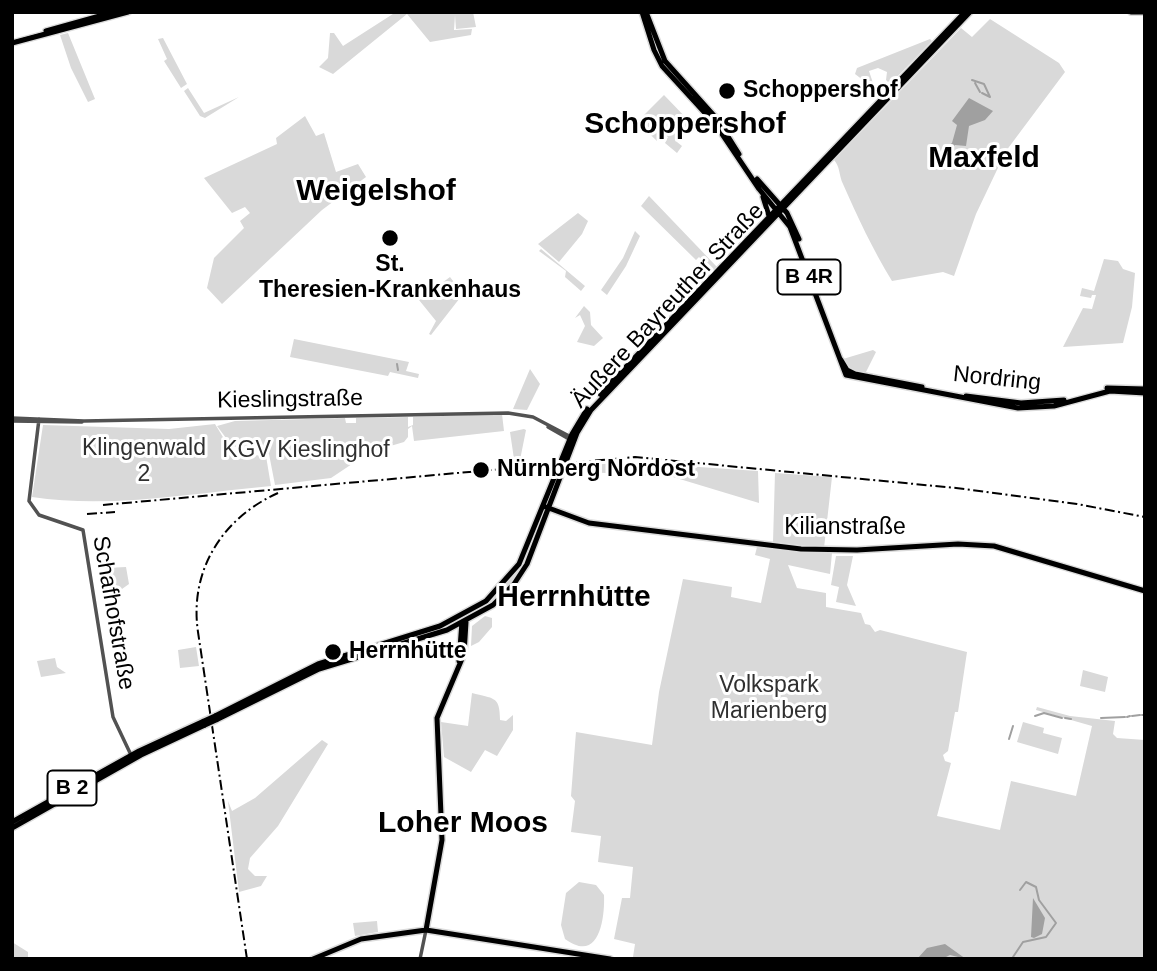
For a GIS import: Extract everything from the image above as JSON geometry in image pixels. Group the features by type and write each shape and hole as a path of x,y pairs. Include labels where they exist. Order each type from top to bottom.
{"main road":[{"name":"B 4R","path":"644,12 659,61 716,125 761,191 780,208"},
{"name":"B 4R","path":"644,12 667,65 718,120 756,178 780,208"},
{"name":"Äußere Bayreuther Straße","path":"12,822 133,757 216,718 318,664 443,628 490,607 516,582 527,564 540,522 581,417 598,396 967,12"},
{"path":"1131,12 1145,12"},
{"path":"12,41 125,13"},
{"path":"761,191 769,216"},
{"name":"Äußere Bayreuther Straße","path":"740,251 769,216 780,208"},
{"name":"Nordring","path":"780,208 797,232 847,370 925,388 1014,403 1054,402 1111,387 1145,391"},
{"name":"Nordring","path":"780,208 797,241 841,368 851,377 1024,408 1057,405 1104,392 1145,391"},
{"name":"Kilianstraße","path":"546,507 589,523 801,549 989,545 1023,552 1145,591"},
{"path":"426,930 442,838 437,718 458,666 464,620"},
{"name":"Äußere Bayreuther Straße","path":"12,828 133,757"},
{"path":"313,959 361,939 426,930 610,959"}],"street":[{"name":"Kieslingstraße","path":"39,420 508,413 529,416 572,439"},
{"path":"12,420 84,421"},
{"name":"Schafhofstraße","path":"39,420 29,503 41,516 83,530 113,717 133,757"},
{"path":"420,959 426,930"}],"green space":[{"path":"396,12 473,12 476,27 456,29 455,15 454,30 472,29 471,35 430,42 407,14 333,74 319,67 328,58 330,33 334,33 343,46"},
{"path":"990,19 1059,63 1065,72 1006,151 976,214 954,276 943,272 892,281 860,221 834,160 961,28 972,37"},
{"path":"68,33 95,99 88,102 71,68 60,35"},
{"path":"163,38 187,84 181,88 164,61 167,59 158,39"},
{"path":"930,39 932,41 890,84 886,80 887,72 878,68 869,71 874,86 882,83 886,87 880,93 855,74 857,68"},
{"path":"188,88 204,113 239,97 205,118 200,116 184,91"},
{"path":"664,95 691,123 677,142 682,146 677,153 665,143 668,137 663,134 657,141 637,122"},
{"path":"305,116 316,136 324,133 336,172 358,164 366,177 322,210 222,304 207,288 214,258 244,228 240,221 250,213 245,207 232,213 204,178 277,144 276,138"},
{"path":"649,196 717,267 713,271 699,257 696,260 641,206"},
{"path":"578,213 588,221 582,234 559,262 538,244"},
{"path":"635,231 640,236 626,266 607,295 601,290 623,258"},
{"path":"541,249 585,286 581,291 565,277 566,271 539,251"},
{"path":"1104,259 1118,261 1123,269 1135,273 1132,307 1123,343 1063,347 1083,308 1092,309 1096,295 1091,298 1080,296 1082,288 1094,291"},
{"path":"450,277 463,294 431,335 429,334 436,321 419,300"},
{"path":"584,306 590,312 591,325 603,338 594,346 577,342 585,326 580,315 575,318"},
{"path":"294,339 409,362 406,371 419,374 418,378 390,372 388,376 290,357"},
{"path":"873,350 876,352 865,374 851,370 843,359"},
{"path":"530,369 540,384 527,410 513,409"},
{"name":"KGV Kieslinghof","path":"502,414 504,431 414,441 412,426 408,429 408,437 404,442 370,452 331,478 275,485 269,454 232,446 217,426 235,421 345,418 346,423 356,423 356,418 408,417 408,427 413,425 413,417"},
{"name":"Klingenwald 2","path":"215,424 229,447 242,454 266,456 271,486 121,501 32,497 43,425 169,429"},
{"path":"526,430 520,460 514,459 510,432"},
{"path":"625,462 758,471 759,503 673,477 571,471 572,467"},
{"path":"775,473 832,477 824,548 773,542"},
{"path":"539,523 524,565 508,587 474,617 472,614 498,593 514,574"},
{"name":"Volkspark Marienberg","path":"757,547 832,553 830,574 788,565 797,588 826,593 826,607 861,613 865,624 870,625 875,632 880,630 967,652 958,712 955,712 948,751 943,755 945,761 951,763 937,816 1000,830 1011,781 1076,796 1092,726 1036,710 1037,707 1070,716 1115,721 1113,734 1117,738 1145,740 1145,959 643,959 633,957 635,944 614,939 622,898 630,898 633,867 598,862 601,836 571,832 575,801 571,796 576,732 652,745 659,692 683,579 732,587 731,597 761,603 770,559 755,555"},
{"path":"836,556 853,556 847,585 856,606 836,602 839,587 831,585"},
{"path":"126,567 129,584 122,589 110,590 106,568"},
{"path":"485,616 492,618 492,627 479,642 471,646 472,626"},
{"path":"196,647 199,666 180,668 178,650"},
{"path":"55,658 57,667 66,673 41,677 37,661"},
{"path":"1083,670 1108,677 1105,692 1080,686"},
{"path":"472,693 494,699 499,706 500,720 506,721 513,715 513,730 497,756 485,750 471,772 444,757 441,722 468,726"},
{"path":"1023,722 1044,728 1043,733 1062,738 1058,754 1017,742"},
{"path":"322,740 328,744 278,826 250,858 248,869 255,876 267,876 261,886 239,892 228,801 232,811 255,798"},
{"path":"579,882 596,885 604,895 603,916 598,935 586,946 576,945 565,939 561,925 566,893"},
{"path":"377,921 378,932 355,936 353,923"},
{"path":"12,942 28,952 28,959 12,959"}],"shaded area":[{"path":"969,98 993,111 985,120 969,126 966,146 955,145 952,148 953,159 947,169 940,162 939,153 952,143 957,125 952,121"},
{"path":"1033,898 1045,918 1042,934 1034,938 1031,937"},
{"path":"945,944 966,959 950,955 942,959 917,959 927,948"}],"waterway":[{"path":"972,80 984,84 990,97 982,93"},
{"path":"975,83 980,92"},
{"path":"397,364 398,370"},
{"path":"1035,716 1044,713 1062,718"},
{"path":"1132,716 1140,715"},
{"path":"1101,718 1125,717"},
{"path":"1065,718 1071,719"},
{"path":"1009,739 1013,726"},
{"path":"1013,957 1023,942 1046,937 1056,923 1039,900 1036,887 1026,882 1020,890"}],"tram line":[{"path":"12,42 122,12"},
{"path":"1116,12 1145,13"}],"railway":[{"path":"103,505 635,457 956,488 1077,504 1145,517"},
{"path":"247,959 198,632 197,610 199,588 214,549 241,517 278,493"},
{"path":"87,514 115,512"}],"place":[{"name":"Schoppershof","path":"727,91"},
{"name":"St. Theresien-Krankenhaus","path":"390,238"},
{"name":"Nürnberg Nordost","path":"481,470"},
{"name":"Herrnhütte","path":"333,652"}],"district":[{"name":"Schoppershof","path":"685,125"},
{"name":"Maxfeld","path":"984,159"},
{"name":"Weigelshof","path":"376,192"},
{"name":"Herrnhütte","path":"574,598"},
{"name":"Loher Moos","path":"463,824"}]}
